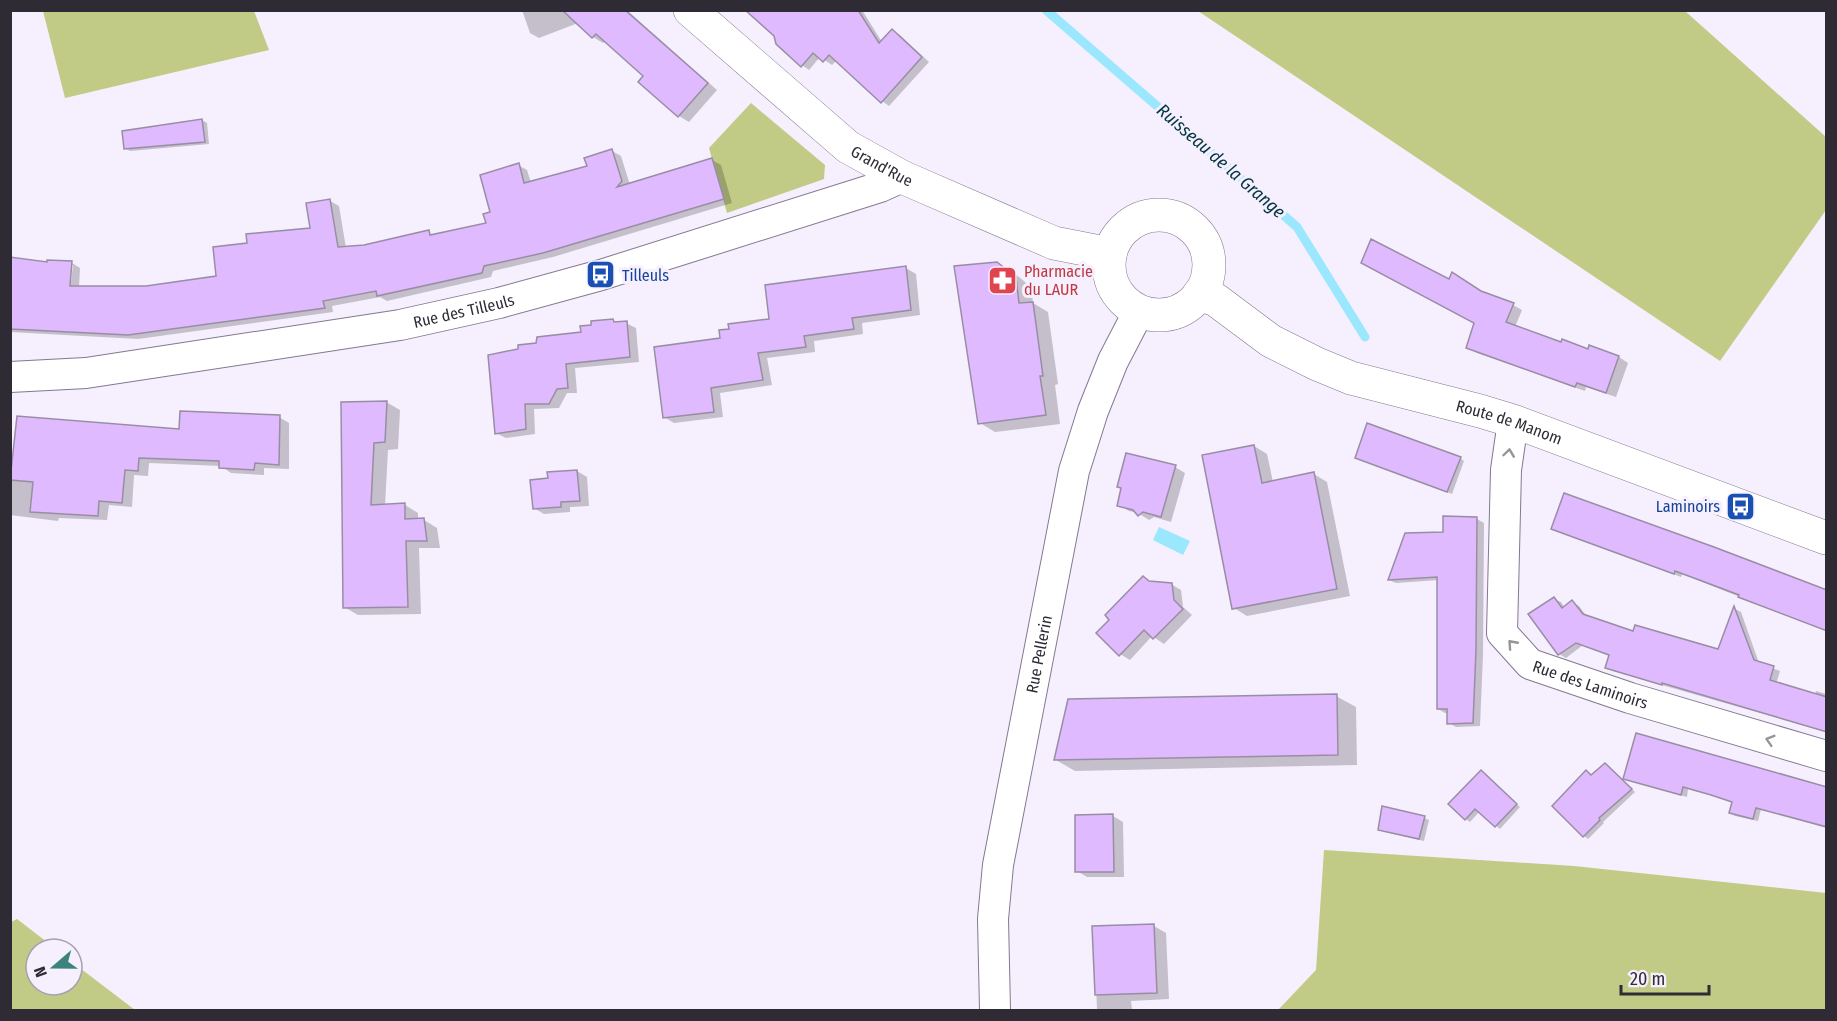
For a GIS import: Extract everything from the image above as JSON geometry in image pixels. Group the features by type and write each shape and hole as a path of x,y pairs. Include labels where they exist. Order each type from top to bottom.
{"street":[{"name":"Grand'Rue","path":"690,10 848,147 902,177 1054,243 1110,254"},
{"name":"Rue des Tilleuls","path":"10,377 98,372 400,325 499,303 612,272 880,187 902,177"},
{"path":"1155,215 1171,216 1186,223 1198,234 1206,248 1209,264 1206,280 1199,294 1187,306 1172,313 1155,315 1139,310 1125,301 1114,288 1109,271 1110,254 1116,239 1126,227 1139,219 1155,215"},
{"name":"Route de Manom","path":"1199,294 1216,300 1271,341 1342,374 1513,421 1827,538"},
{"name":"Rue Pellerin","path":"995,1011 993,919 998,865 1074,471 1093,411 1109,371 1139,310"},
{"name":"Rue des Laminoirs","path":"1513,421 1506,470 1502,633 1530,664 1630,698 1827,756"}],"green space":[{"path":"43,11 254,11 269,50 65,98"},
{"path":"1198,11 1685,11 1826,137 1826,210 1720,361"},
{"path":"751,103 825,165 824,179 727,213 709,148"},
{"path":"1324,850 1574,866 1826,893 1826,1010 1278,1010 1316,970"},
{"path":"17,919 40,937 24,937 24,997 84,997 84,971 135,1010 11,1010 11,922"}],"water":[{"path":"1159,527 1190,541 1183,555 1153,540"}],"building":[{"path":"562,10 625,10 708,83 678,117 638,82 643,76 596,34 592,38"},
{"path":"745,10 858,10 879,43 892,29 922,57 881,103 829,55 823,62 813,53 801,67 776,44 774,36"},
{"path":"202,119 205,142 124,149 122,131"},
{"path":"612,149 622,181 617,187 712,158 724,199 543,253 484,266 482,273 377,296 376,291 323,301 325,308 128,335 10,329 10,257 47,262 47,260 72,261 70,286 146,286 216,276 213,247 247,243 246,234 310,228 306,203 330,199 338,247 364,245 429,230 430,235 486,223 483,214 490,212 480,175 519,163 524,183 587,166 584,158"},
{"path":"1371,239 1449,279 1452,272 1481,291 1514,303 1506,322 1561,342 1562,339 1588,349 1589,345 1619,356 1606,393 1577,383 1575,387 1466,348 1474,323 1361,263"},
{"path":"997,262 1016,277 1019,303 1033,302 1046,415 978,424 954,266"},
{"path":"906,266 911,310 852,318 854,329 804,336 806,347 758,353 763,380 711,388 714,412 663,418 654,347 720,338 719,330 729,329 728,324 769,319 765,285"},
{"path":"613,319 614,322 627,321 630,357 566,364 568,388 557,389 549,404 525,404 526,429 495,434 488,355 518,349 518,345 536,343 537,337 581,332 580,326 591,325 591,321"},
{"path":"387,401 385,442 374,443 371,505 405,503 405,519 424,518 427,541 406,541 408,607 343,608 341,402"},
{"path":"180,411 280,415 279,465 255,463 254,470 219,468 219,461 139,458 138,471 125,470 122,503 99,501 98,516 30,512 33,482 10,480 17,416 179,429"},
{"path":"1367,423 1461,457 1447,492 1355,458"},
{"path":"1254,445 1262,483 1314,472 1337,589 1232,609 1202,455"},
{"path":"1126,453 1176,465 1161,517 1143,512 1138,516 1133,510 1117,506 1121,488 1117,487"},
{"path":"577,470 580,501 561,502 561,507 533,509 530,480 548,478 547,472"},
{"path":"1564,493 1827,590 1827,631 1675,571 1674,574 1551,529"},
{"path":"1443,516 1477,517 1473,723 1447,724 1447,709 1437,709 1437,577 1388,580 1405,533 1443,532"},
{"path":"1143,576 1149,581 1172,583 1174,600 1183,609 1153,639 1144,630 1119,656 1096,633 1109,620 1105,615"},
{"path":"1554,597 1562,608 1572,600 1583,614 1633,631 1635,625 1718,649 1734,606 1754,660 1774,666 1770,680 1827,697 1827,732 1605,668 1609,655 1576,643 1558,655 1528,614"},
{"path":"1337,694 1338,755 1054,760 1068,699"},
{"path":"1636,733 1827,787 1827,827 1756,808 1753,819 1729,813 1732,802 1711,795 1683,787 1681,795 1623,779"},
{"path":"1605,763 1632,789 1599,818 1600,820 1583,837 1552,806 1586,770 1591,775"},
{"path":"1481,770 1517,804 1495,827 1475,809 1465,820 1448,804"},
{"path":"1382,806 1425,816 1419,839 1378,830"},
{"path":"1113,814 1114,872 1075,872 1075,815"},
{"path":"1154,924 1157,993 1095,995 1092,926"}],"waterway":[{"name":"Ruisseau de la Grange","path":"1046,10 1297,227 1365,337"}],"place":[{"name":"Tilleuls","path":"601,275"},
{"name":"Pharmacie du LAUR","path":"1003,280"},
{"name":"Laminoirs","path":"1741,506"}]}
